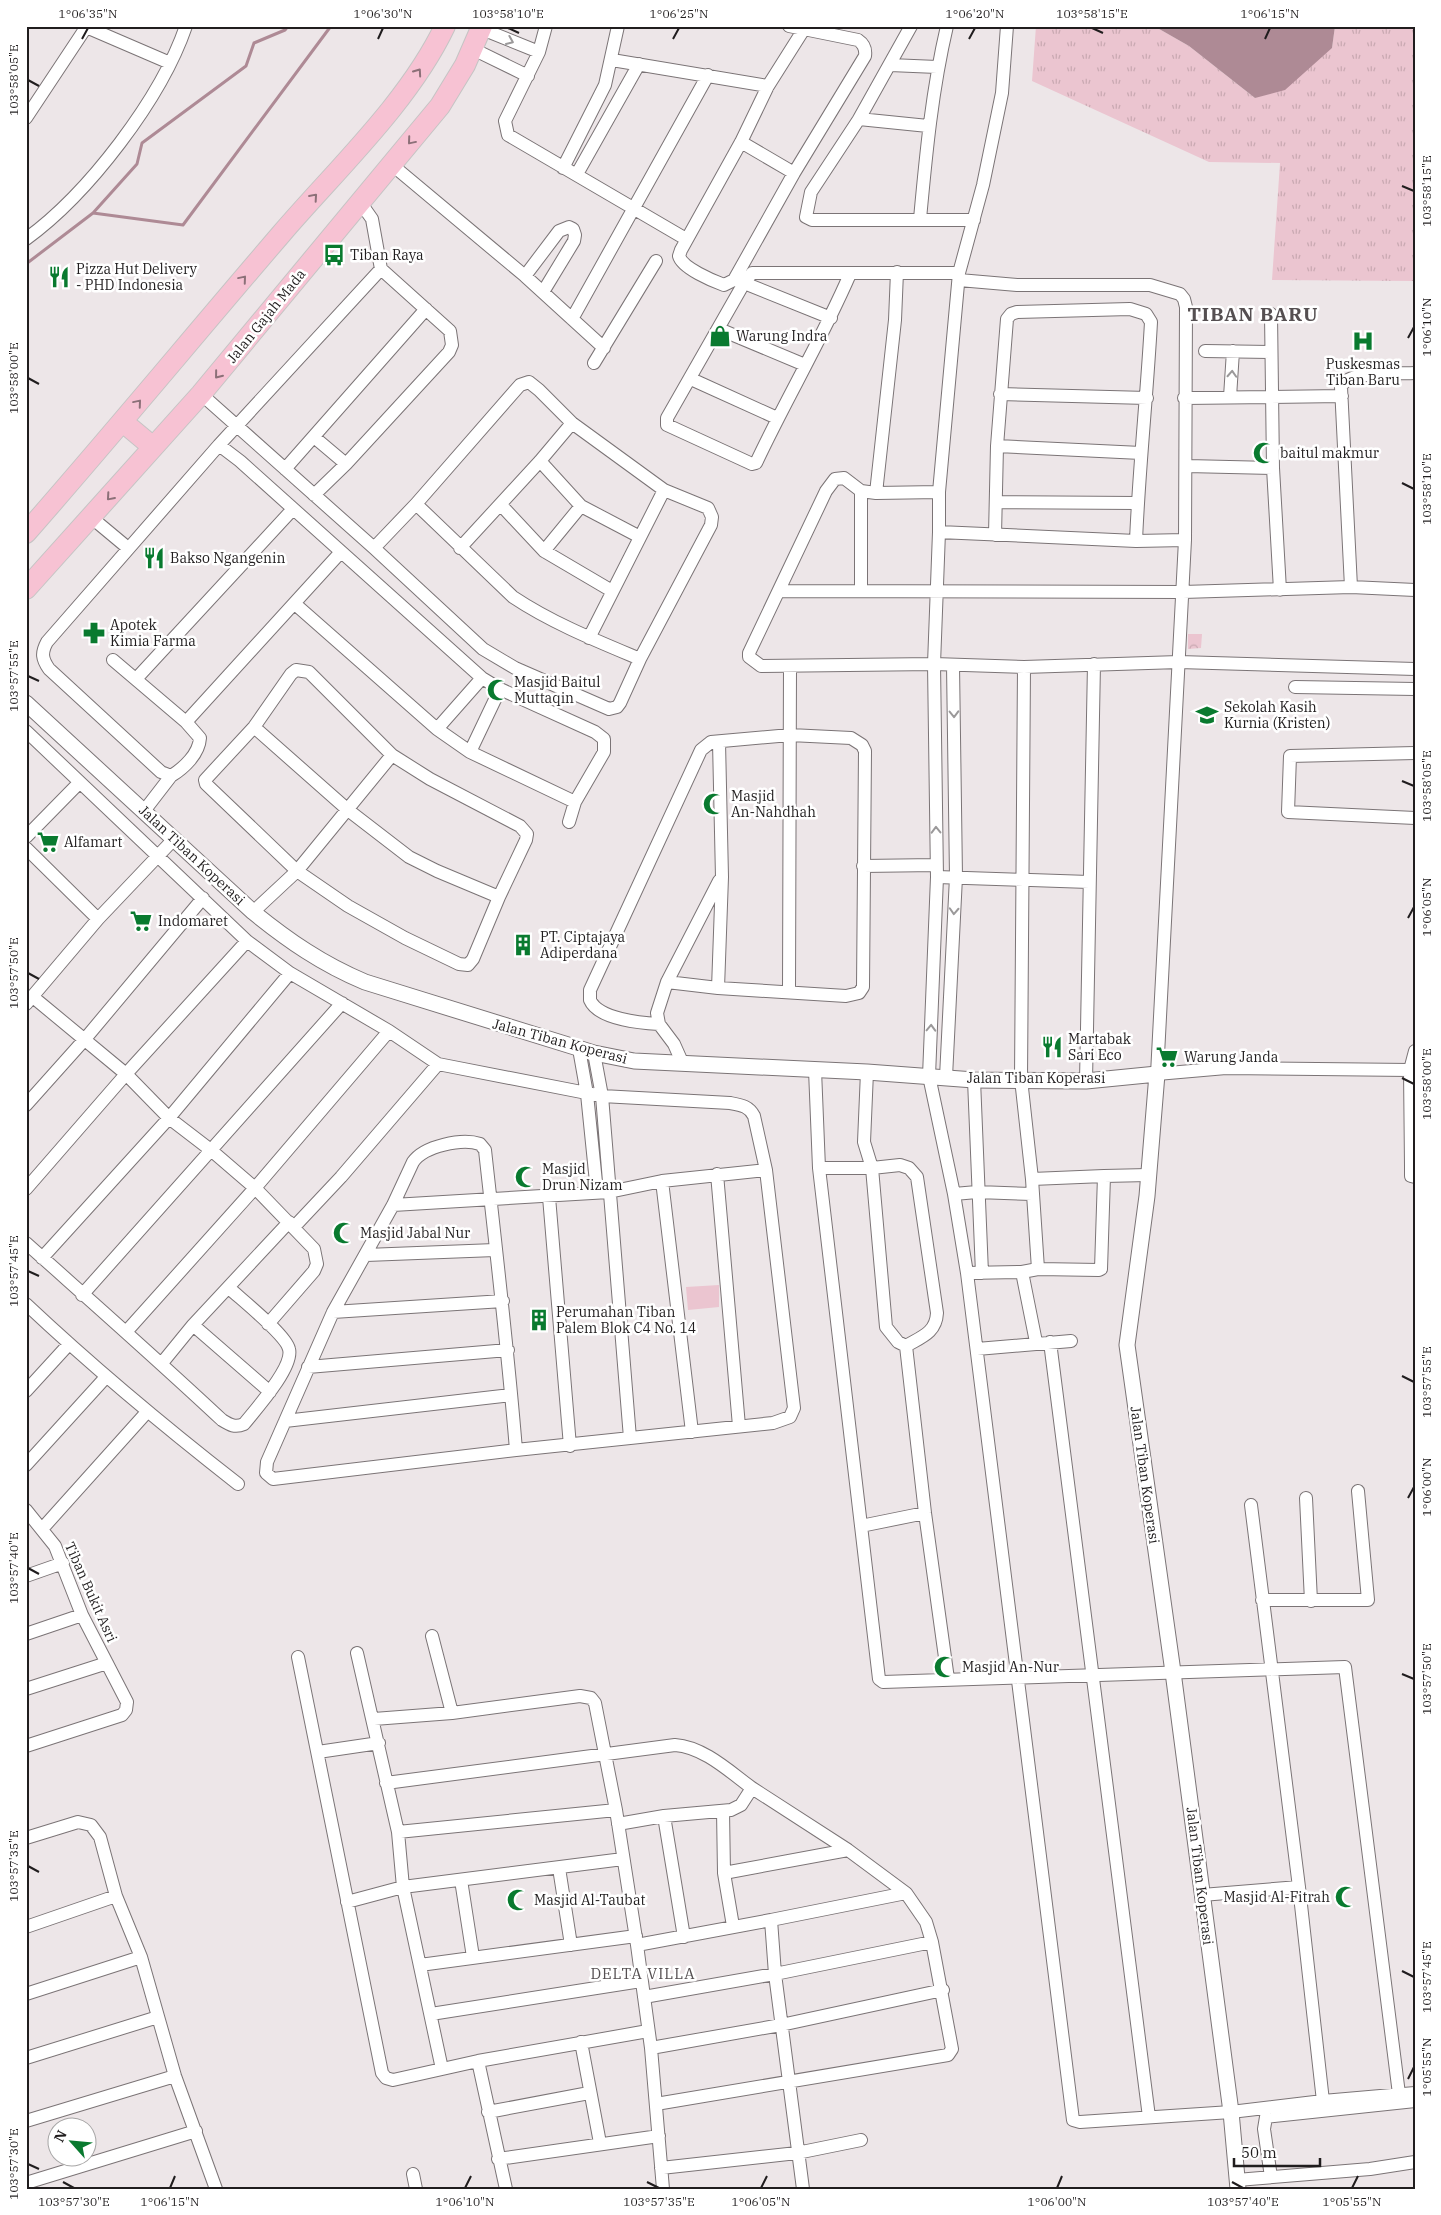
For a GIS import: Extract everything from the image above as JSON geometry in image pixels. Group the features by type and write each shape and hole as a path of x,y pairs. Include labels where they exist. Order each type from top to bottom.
{"highway":[{"path":"26,533 282,233 392,108 434,49 445,26"},
{"name":"Jalan Gajah Mada","path":"26,590 202,394 440,106 465,65 482,27"},
{"path":"122,422 153,448"}],"street":[{"path":"26,239 48,223 110,155 150,101 170,63 186,26"},
{"path":"546,26 539,52 506,122 508,136 577,174 686,239"},
{"path":"564,168 605,85 618,26"},
{"path":"789,26 804,29 858,40 863,43 866,51 865,56 794,173 737,274 730,283 724,285 708,279 680,260 680,250 740,142 768,86 804,29"},
{"path":"911,26 859,119 811,192 806,217 812,220 974,220"},
{"path":"920,219 928,126 937,68 947,26"},
{"path":"1007,26 1002,93 983,185 959,276 939,492 934,664 936,871 929,1076 954,1194 967,1273 1073,2120 1080,2122 1231,2112 1323,2100 1415,2093"},
{"path":"26,118 86,27 170,63"},
{"path":"482,27 539,52"},
{"path":"473,49 528,76"},
{"path":"612,60 768,86"},
{"path":"577,174 639,64"},
{"path":"890,64 937,68"},
{"path":"572,319 708,75"},
{"path":"859,119 928,126"},
{"path":"740,142 794,173"},
{"path":"391,164 543,292 604,348"},
{"path":"314,495 346,464 449,352 452,344 450,331 381,269 372,219 360,202"},
{"path":"524,276 559,231 569,227 573,229 574,241 543,292"},
{"path":"594,363 656,261"},
{"path":"171,776 162,772 49,669 42,656 47,642 237,426 381,269"},
{"path":"876,493 895,320 897,272"},
{"path":"850,274 831,318 804,365 756,463 752,464 667,425 667,418 691,379 744,283 752,273 850,274 897,272 959,276 1017,285 1150,285 1180,294 1184,299 1186,306 1184,398 1186,466 1185,540 1157,1074 1226,1068 1410,1070"},
{"path":"744,283 831,318"},
{"path":"285,468 426,309"},
{"path":"995,535 997,446 1007,319 1010,314 1017,312 1130,309 1146,314 1150,322 1147,398 1137,503 1136,541"},
{"path":"1270,314 1273,468 1280,590"},
{"path":"719,329 804,365"},
{"path":"1206,351 1270,352"},
{"path":"1230,397 1233,352"},
{"path":"1350,587 1342,383 1357,376 1415,373"},
{"path":"691,379 777,418"},
{"path":"202,394 493,656 514,668 609,709 617,707 620,703 640,659 711,525 712,517 708,508 702,504 664,490 572,423 539,390 529,382 524,382 416,504 374,548"},
{"path":"1000,394 1147,398"},
{"path":"1184,398 1342,396"},
{"path":"460,548 540,462 572,423"},
{"path":"314,437 346,464"},
{"path":"220,445 482,678 500,689 595,732 604,739 604,752 575,802 569,822"},
{"path":"997,446 1141,453"},
{"path":"540,462 581,506 640,537"},
{"path":"1186,466 1273,468"},
{"path":"939,492 876,493 861,491 844,478 835,479 826,491 749,657 761,666 934,664 1024,667 1179,662 1415,669"},
{"path":"589,638 664,490"},
{"path":"861,491 861,591"},
{"path":"997,502 1137,503"},
{"path":"416,504 513,597 528,607 589,638 640,659"},
{"path":"501,505 544,551 612,591"},
{"path":"544,551 581,506"},
{"path":"136,679 293,509"},
{"path":"92,518 128,548"},
{"path":"939,532 1136,541 1185,540"},
{"path":"186,722 340,553"},
{"path":"779,591 1183,592 1350,587 1415,590"},
{"path":"295,604 438,729 470,752 575,802"},
{"path":"113,660 186,722 200,738 198,749 189,761 171,776 144,811"},
{"path":"1086,1081 1094,664"},
{"path":"946,1077 956,877 953,665"},
{"path":"789,991 790,666"},
{"path":"1024,667 1021,1079 1032,1179 1038,1269"},
{"path":"296,670 309,672 392,755 525,830 527,834 526,840 499,896 473,959 468,965 396,934 348,906 297,871 206,784 206,780 254,727 290,674 296,670"},
{"path":"438,729 482,678"},
{"path":"1294,686 1415,689"},
{"path":"470,752 500,689"},
{"name":"Jalan Tiban Koperasi","path":"26,702 253,912 291,941 333,968 365,982 579,1049 634,1061 867,1072 974,1080 1086,1081 1157,1074 1148,1175 1127,1345 1173,1672 1231,2112 1237,2184"},
{"path":"254,727 348,810 421,864 499,896"},
{"path":"26,731 247,941 290,974 389,1031 438,1064 587,1094 744,1106 751,1110 766,1170 794,1408 790,1417 785,1420 692,1432 570,1446 516,1450 273,1479 266,1473 266,1467 285,1421 333,1312 393,1205 417,1155 432,1147 469,1143 480,1144 485,1150 495,1250 503,1301 516,1450"},
{"path":"659,1024 627,1021 597,1008 590,1000 590,990 701,750 705,745 719,742 790,735 851,738 862,745 865,751 863,987 859,993 846,996 718,988 667,982"},
{"path":"718,988 722,877 719,742"},
{"path":"1415,753 1290,756 1288,812 1415,818"},
{"path":"253,912 297,871 392,755"},
{"path":"26,837 79,783"},
{"path":"174,839 98,919 29,1001 85,1039 126,1074 169,1118 212,1150 255,1188 314,1249 317,1264 314,1271 268,1324"},
{"path":"26,848 98,919"},
{"path":"863,866 936,871 956,877 1089,882"},
{"path":"682,1062 674,1044 659,1024 657,1013 667,982 722,877"},
{"path":"26,1105 85,1039 202,898"},
{"path":"26,1189 126,1074 247,941"},
{"path":"42,1258 169,1118 290,974"},
{"path":"82,1295 342,1004"},
{"path":"126,1332 255,1188 389,1031"},
{"path":"579,1049 603,1192 630,1438"},
{"path":"1415,1051 1410,1070 1411,1176 1415,1177"},
{"path":"594,1053 602,1096 603,1192"},
{"path":"162,1363 193,1325 291,1224 341,1177 438,1064"},
{"path":"814,1070 819,1168 879,1679 883,1682 948,1679 1018,1679 1091,1674 1343,1666 1346,1668 1399,2094"},
{"path":"867,1072 864,1142 872,1168 886,1327 898,1342 906,1346"},
{"path":"974,1080 977,1192 982,1273"},
{"path":"819,1168 872,1168 900,1165 909,1168 917,1177 936,1323 931,1332 906,1346"},
{"path":"393,1205 490,1198 549,1197 603,1192 662,1181 766,1170"},
{"path":"717,1174 739,1426"},
{"path":"1032,1179 1148,1175"},
{"path":"967,1273 1101,1268 1104,1176"},
{"path":"662,1181 692,1432"},
{"path":"954,1194 977,1192 1032,1194"},
{"path":"549,1197 570,1446"},
{"path":"26,1244 231,1426 244,1424 270,1392 288,1363 290,1354 286,1340 229,1288"},
{"path":"366,1255 495,1250"},
{"path":"1022,1272 1036,1342"},
{"path":"333,1312 503,1301"},
{"path":"26,1304 147,1412 238,1484"},
{"path":"193,1325 270,1392"},
{"path":"977,1349 1036,1342 1071,1341"},
{"path":"1050,1342 1149,2118"},
{"path":"26,1391 69,1344"},
{"path":"906,1346 925,1513 948,1679"},
{"path":"308,1367 508,1350"},
{"path":"26,1466 106,1377"},
{"path":"285,1421 512,1395"},
{"path":"42,1529 147,1412"},
{"path":"1262,1600 1368,1600 1358,1491"},
{"path":"1306,1498 1311,1601"},
{"path":"1251,1504 1270,1668 1299,1887 1323,2100"},
{"name":"Tiban Bukit Asri","path":"26,1510 55,1546 82,1615 127,1702 126,1710 122,1715 26,1746"},
{"path":"861,1526 925,1513"},
{"path":"26,1576 63,1563"},
{"path":"26,1634 82,1615"},
{"path":"432,1636 452,1713"},
{"path":"357,1653 374,1719 386,1783 398,1832 403,1887 442,2069"},
{"path":"298,1656 382,2073 386,2078 393,2080 478,2061 648,2031"},
{"path":"26,1688 107,1663"},
{"path":"374,1719 452,1713 586,1697 595,1703 616,1810 637,1940 651,2048 663,2189"},
{"path":"318,1752 379,1743"},
{"path":"386,1783 604,1753 685,1746 704,1754 752,1788 848,1850 906,1893 926,1922 932,1942 953,2045 948,2055 656,2104"},
{"path":"618,1824 664,1816 736,1809 745,1800 752,1788"},
{"path":"398,1832 616,1810"},
{"path":"723,1811 724,1873 733,1926"},
{"path":"664,1816 684,1937"},
{"path":"26,1838 78,1822 91,1825 100,1837 116,1896 141,1957 175,2076 216,2189"},
{"path":"724,1873 848,1850"},
{"path":"347,1902 403,1887 623,1859"},
{"path":"559,1868 571,1945"},
{"path":"461,1880 473,1957"},
{"path":"1202,1895 1299,1887"},
{"path":"420,1965 571,1945 684,1937 906,1893"},
{"path":"26,1927 116,1896"},
{"path":"771,1920 781,2025 803,2189"},
{"path":"644,1997 775,1974 932,1942"},
{"path":"26,1994 141,1957"},
{"path":"431,2014 641,1981"},
{"path":"651,2048 781,2025 943,1990"},
{"path":"26,2058 158,2017"},
{"path":"581,2042 589,2093 600,2143"},
{"path":"478,2061 498,2160 506,2189"},
{"path":"26,2121 175,2076"},
{"path":"488,2112 589,2093"},
{"path":"1271,2178 1264,2129 1266,2117 1415,2101"},
{"path":"26,2183 196,2131"},
{"path":"498,2160 600,2143 658,2136"},
{"path":"661,2168 797,2153 861,2140"},
{"path":"1237,2184 1271,2178 1370,2169 1415,2162"},
{"path":"413,2174 416,2189"}],"green space":[{"path":"1036,26 1154,26 1189,46 1255,98 1332,48 1335,26 1415,26 1415,281 1272,280 1280,163 1209,162 1032,81"},
{"path":"1188,634 1202,634 1201,648 1188,649"},
{"path":"719,1285 719,1307 688,1310 686,1287"}],"shaded area":[{"path":"1154,26 1335,26 1332,48 1285,90 1255,98 1189,46"}],"waterway":[{"path":"26,264 93,213 137,164 142,143 246,66 254,43 285,30 288,26"},
{"path":"93,213 183,225 331,26"}],"place":[{"name":"Tiban Raya","path":"334,255"},
{"name":"Pizza Hut Delivery - PHD Indonesia","path":"59,277"},
{"name":"Warung Indra","path":"720,336"},
{"name":"Puskesmas Tiban Baru","path":"1363,341"},
{"name":"baitul makmur","path":"1264,453"},
{"name":"Bakso Ngangenin","path":"154,558"},
{"name":"Apotek Kimia Farma","path":"94,633"},
{"name":"Masjid Baitul Muttaqin","path":"498,690"},
{"name":"Sekolah Kasih Kurnia (Kristen)","path":"1207,715"},
{"name":"Masjid An-Nahdhah","path":"714,804"},
{"name":"Alfamart","path":"48,842"},
{"name":"Indomaret","path":"141,921"},
{"name":"PT. Ciptajaya Adiperdana","path":"523,945"},
{"name":"Martabak Sari Eco","path":"1052,1047"},
{"name":"Warung Janda","path":"1167,1057"},
{"name":"Masjid Drun Nizam","path":"526,1177"},
{"name":"Masjid Jabal Nur","path":"344,1233"},
{"name":"Perumahan Tiban Palem Blok C4 No. 14","path":"539,1320"},
{"name":"Masjid An-Nur","path":"945,1667"},
{"name":"Masjid Al-Fitrah","path":"1346,1897"},
{"name":"Masjid Al-Taubat","path":"518,1900"}],"district":[{"name":"TIBAN BARU","path":"1253,314"},
{"name":"DELTA VILLA","path":"643,1974"}]}
